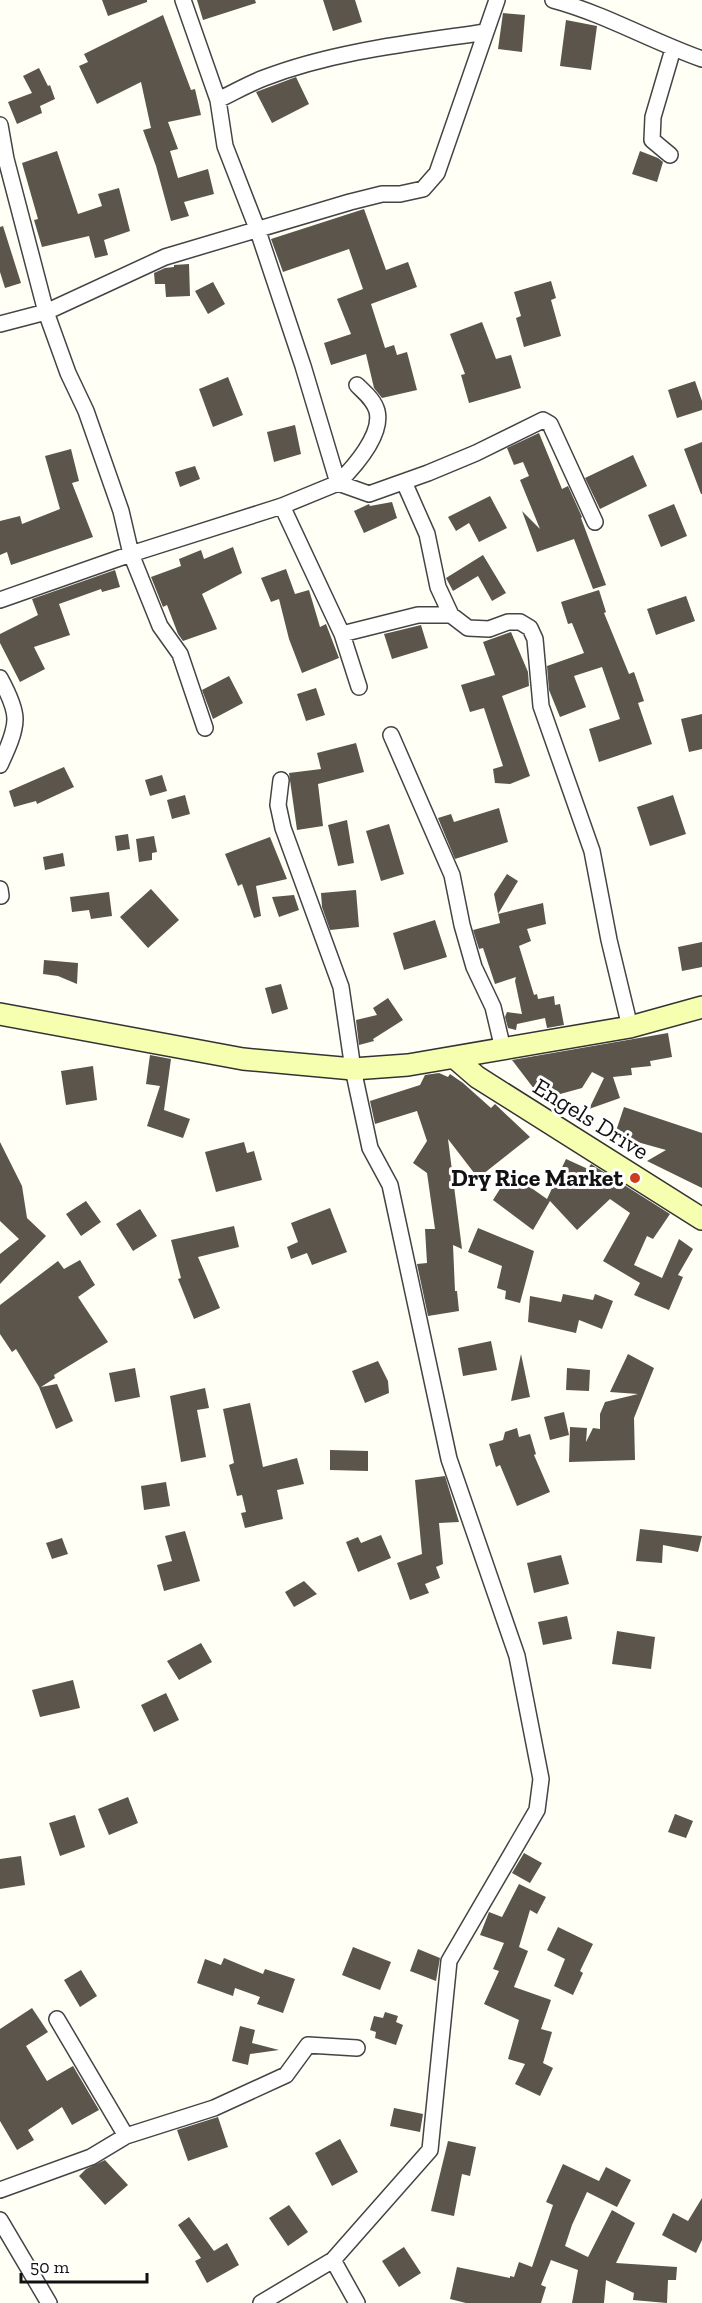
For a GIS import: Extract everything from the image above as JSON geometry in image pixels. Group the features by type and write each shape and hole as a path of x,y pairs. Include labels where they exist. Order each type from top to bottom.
{"main road":[{"path":"0,1014 243,1059 353,1069 408,1065 630,1028 702,1007"},
{"name":"Engels Drive","path":"455,1058 477,1077 702,1219"}],"street":[{"path":"183,0 218,100 225,146 258,231 303,366 338,483"},
{"path":"0,324 46,312 165,257 382,194 400,194 423,189 437,173 497,0"},
{"path":"553,0 581,8 673,49 702,59"},
{"path":"218,100 263,78 317,62 382,47 486,32"},
{"path":"670,155 652,140 653,117 673,49"},
{"path":"0,125 6,159 46,312 68,373 86,411 121,511 131,554 160,626 180,654 205,728"},
{"path":"0,600 131,554 282,506 338,483 358,463 368,448 375,429 377,413 371,399 357,385"},
{"path":"338,483 369,494 476,453 543,420 550,424 595,522"},
{"path":"405,482 427,534 438,587 451,615 468,628 489,629 508,622 520,622 530,628 535,639 541,706 592,850 609,940 630,1028"},
{"path":"282,506 342,634 359,687"},
{"path":"342,634 418,615 451,615"},
{"path":"0,678 15,718 0,765"},
{"path":"391,735 452,875 462,925 474,967 493,1007 503,1049"},
{"path":"261,2303 333,2260 430,2150 449,1961 537,1810 541,1779 517,1656 449,1459 390,1185 370,1148 353,1069 341,987 283,828 278,805 281,780"},
{"path":"57,2019 126,2136"},
{"path":"0,2190 91,2157 126,2136 214,2108 286,2075 308,2044 357,2048"},
{"path":"0,2220 49,2303"},
{"path":"333,2260 357,2303"}],"building":[{"path":"102,0 147,0 147,2 108,16"},
{"path":"197,0 255,0 256,3 203,20"},
{"path":"323,0 355,0 362,22 333,31"},
{"path":"503,13 525,15 522,52 498,49"},
{"path":"163,15 191,90 195,89 201,115 168,122 178,149 170,151 178,178 208,169 214,194 184,202 189,216 171,221 156,166 143,130 151,128 141,82 97,104 79,66 88,62 84,54"},
{"path":"566,20 597,26 591,70 560,66"},
{"path":"39,68 48,86 50,85 55,99 40,106 42,113 17,124 8,102 32,93 23,76"},
{"path":"296,77 309,104 272,123 256,92"},
{"path":"57,151 78,214 102,206 98,194 119,188 130,231 104,240 108,255 95,258 89,236 42,247 34,220 38,219 22,163"},
{"path":"640,151 663,162 657,182 632,174"},
{"path":"364,209 386,270 408,262 417,287 371,304 385,348 394,345 397,355 407,352 417,390 382,398 374,388 366,354 331,365 324,343 351,334 337,299 363,289 349,249 283,272 271,239"},
{"path":"3,226 21,283 5,288 0,272 0,227"},
{"path":"189,264 190,296 166,297 165,284 155,284 154,273 174,267 174,265"},
{"path":"551,281 556,298 551,300 561,336 524,347 516,318 521,316 514,292"},
{"path":"213,282 225,304 208,314 195,291"},
{"path":"482,322 496,359 511,355 521,388 469,403 461,375 465,374 450,334"},
{"path":"228,377 243,415 213,427 199,389"},
{"path":"695,381 702,401 702,410 677,418 668,390"},
{"path":"295,425 301,454 274,462 267,432"},
{"path":"539,433 562,489 568,486 582,517 606,585 593,589 574,539 537,552 522,511 540,529 520,480 529,476 523,462 514,465 507,448"},
{"path":"702,442 702,494 701,494 684,449"},
{"path":"71,449 79,481 72,483 93,537 11,565 7,552 0,555 0,521 20,516 22,524 60,509 45,456"},
{"path":"633,455 647,486 600,509 585,478"},
{"path":"195,466 200,479 180,487 175,472"},
{"path":"490,496 507,528 479,542 469,523 456,531 448,517"},
{"path":"392,502 397,518 364,533 354,511 369,504 370,506"},
{"path":"674,504 687,536 661,547 648,515"},
{"path":"233,547 242,573 202,594 217,629 183,641 167,605 163,607 151,577 181,566 179,559 201,550 204,559"},
{"path":"483,555 506,593 492,601 478,576 453,591 446,578"},
{"path":"286,569 295,594 309,590 320,627 326,624 339,658 302,673 289,639 279,599 271,602 261,578"},
{"path":"115,570 120,587 102,592 101,589 59,604 70,635 34,647 45,669 20,682 0,643 0,634 38,615 32,599"},
{"path":"599,590 606,612 604,613 629,674 634,672 644,701 638,703 652,744 599,762 589,729 620,719 602,667 574,676 586,707 560,717 549,690 547,666 584,653 572,623 568,624 561,602"},
{"path":"686,596 695,621 656,635 647,609"},
{"path":"421,625 428,648 392,659 384,634"},
{"path":"511,632 528,672 529,686 502,696 530,776 510,784 495,783 493,769 503,766 484,708 470,712 461,685 495,675 483,642"},
{"path":"229,676 243,703 213,719 202,690"},
{"path":"316,688 325,715 306,721 297,694"},
{"path":"702,714 702,749 689,752 681,719"},
{"path":"356,743 364,772 318,784 323,826 297,830 289,773 321,769 317,753"},
{"path":"64,767 74,787 37,804 36,801 14,807 9,791"},
{"path":"162,775 167,791 150,796 145,780"},
{"path":"185,795 190,814 172,819 167,800"},
{"path":"673,795 686,834 650,846 637,807"},
{"path":"499,808 508,842 455,859 438,818 451,814 454,822"},
{"path":"347,820 354,863 338,866 328,825"},
{"path":"389,824 404,874 381,881 366,831"},
{"path":"128,834 130,849 117,851 115,836"},
{"path":"154,836 157,852 152,853 152,860 139,862 136,839"},
{"path":"270,837 287,879 256,886 261,916 254,918 242,884 238,886 225,854"},
{"path":"63,853 65,866 45,870 43,857"},
{"path":"507,874 518,881 498,914 494,894"},
{"path":"151,889 179,920 148,948 120,917"},
{"path":"356,890 359,927 330,930 322,907 321,893"},
{"path":"109,892 112,916 91,919 89,910 72,912 70,897"},
{"path":"294,895 299,910 279,917 272,897"},
{"path":"543,903 546,924 527,929 531,941 519,946 534,995 537,994 538,999 554,996 555,1005 560,1004 564,1025 547,1028 545,1018 517,1024 516,1030 508,1028 505,1017 507,1012 522,1014 516,977 495,984 483,948 479,949 473,930 500,923 498,914"},
{"path":"435,920 447,957 404,970 393,933"},
{"path":"702,942 702,967 682,971 678,947"},
{"path":"44,960 78,963 77,984 58,976 43,974"},
{"path":"281,984 288,1009 272,1014 265,988"},
{"path":"388,998 403,1020 373,1039 374,1041 359,1045 356,1020 377,1015 373,1008"},
{"path":"668,1033 672,1057 650,1061 651,1066 631,1068 632,1075 613,1077 620,1098 589,1109 604,1078 592,1072 582,1088 553,1096 550,1088 538,1094 512,1060"},
{"path":"150,1055 171,1059 164,1110 190,1119 183,1138 147,1126 160,1086 146,1084"},
{"path":"93,1066 97,1100 66,1105 61,1071"},
{"path":"439,1073 448,1077 450,1074 491,1108 495,1104 530,1137 478,1178 448,1139 462,1249 453,1245 455,1291 457,1291 459,1311 428,1316 417,1264 427,1263 425,1229 435,1229 427,1173 413,1163 427,1141 417,1111 375,1124 370,1101 420,1085 425,1075"},
{"path":"624,1107 702,1133 702,1188 647,1161 666,1150 630,1140 619,1140 620,1132 616,1131"},
{"path":"0,1142 22,1186 27,1218 46,1236 0,1284 0,1254 19,1239 0,1221"},
{"path":"244,1142 247,1153 254,1151 262,1180 216,1192 205,1152"},
{"path":"566,1159 588,1169 591,1164 670,1214 653,1239 647,1236 634,1265 662,1278 679,1239 693,1249 678,1275 683,1277 669,1310 634,1295 640,1283 603,1261 630,1213 610,1199 577,1230 550,1201 533,1230 493,1200 510,1173 547,1199"},
{"path":"86,1201 101,1222 81,1236 66,1214"},
{"path":"330,1208 347,1252 312,1265 307,1253 291,1259 287,1247 298,1242 291,1223"},
{"path":"140,1209 157,1236 133,1251 116,1224"},
{"path":"234,1226 239,1247 198,1257 220,1308 194,1319 178,1279 181,1278 171,1240"},
{"path":"478,1228 534,1251 520,1303 505,1299 506,1291 497,1288 502,1266 468,1252"},
{"path":"80,1260 95,1285 78,1297 108,1342 54,1375 55,1378 41,1387 57,1384 73,1421 56,1429 39,1387 16,1349 12,1352 0,1334 0,1305 58,1261 64,1269"},
{"path":"563,1294 593,1300 595,1294 613,1301 602,1329 579,1320 576,1333 528,1322 530,1296 561,1302"},
{"path":"491,1341 497,1370 463,1376 458,1348"},
{"path":"521,1354 530,1397 511,1401"},
{"path":"628,1354 654,1368 634,1418 635,1460 569,1462 570,1427 587,1428 586,1442 593,1428 600,1429 600,1414 605,1402 638,1394 610,1392"},
{"path":"378,1361 388,1381 389,1393 365,1403 352,1371"},
{"path":"135,1368 140,1397 115,1402 109,1373"},
{"path":"567,1368 590,1370 589,1391 566,1390"},
{"path":"205,1388 209,1408 197,1410 206,1457 181,1462 170,1396"},
{"path":"250,1403 263,1467 297,1458 304,1484 277,1490 283,1519 245,1528 241,1513 246,1512 242,1495 237,1496 229,1465 234,1463 223,1409"},
{"path":"564,1412 569,1435 550,1440 544,1417"},
{"path":"517,1428 519,1437 530,1434 536,1454 534,1455 550,1492 517,1506 500,1465 496,1467 489,1444 503,1440 505,1432"},
{"path":"330,1450 368,1451 368,1471 330,1470"},
{"path":"445,1476 459,1522 439,1523 443,1564 436,1567 440,1578 425,1584 429,1593 410,1600 397,1563 422,1554 415,1480"},
{"path":"166,1482 170,1506 144,1510 141,1486"},
{"path":"640,1529 702,1536 698,1552 663,1545 662,1563 636,1561"},
{"path":"185,1531 200,1581 164,1591 157,1565 172,1561 165,1536"},
{"path":"381,1535 391,1558 358,1572 346,1542 358,1537 361,1543"},
{"path":"62,1538 68,1554 52,1559 46,1543"},
{"path":"561,1555 569,1584 534,1593 527,1563"},
{"path":"304,1581 317,1594 294,1607 285,1592"},
{"path":"567,1616 572,1639 543,1645 538,1622"},
{"path":"617,1631 655,1637 651,1669 612,1664"},
{"path":"201,1643 212,1662 179,1680 167,1661"},
{"path":"73,1680 80,1708 40,1717 32,1690"},
{"path":"166,1693 179,1720 154,1732 141,1705"},
{"path":"128,1797 138,1823 109,1835 98,1809"},
{"path":"675,1814 693,1821 686,1838 668,1832"},
{"path":"75,1815 85,1847 60,1856 49,1823"},
{"path":"524,1853 542,1863 530,1883 512,1873"},
{"path":"21,1856 25,1885 0,1889 0,1859"},
{"path":"519,1884 546,1897 537,1914 530,1910 519,1947 528,1951 514,1987 551,2000 541,2029 552,2032 543,2063 553,2068 540,2096 515,2084 525,2064 508,2059 519,2020 484,2004 499,1971 493,1969 504,1943 480,1935 489,1912 502,1917"},
{"path":"558,1927 593,1944 580,1971 583,1973 573,1995 554,1986 565,1959 547,1950"},
{"path":"353,1947 391,1962 380,1990 342,1975"},
{"path":"418,1949 440,1958 436,1981 410,1971"},
{"path":"224,1958 263,1974 265,1969 295,1979 283,2013 257,2004 260,1997 235,1988 233,1996 197,1983 205,1959 221,1965"},
{"path":"81,1970 97,1996 80,2007 64,1980"},
{"path":"32,2008 48,2032 26,2046 47,2081 73,2066 99,2110 72,2125 62,2107 28,2130 34,2140 17,2150 0,2121 0,2029"},
{"path":"385,2012 398,2016 396,2022 403,2025 396,2045 375,2038 376,2032 370,2030 374,2016 383,2018"},
{"path":"240,2026 255,2030 252,2043 279,2050 250,2054 248,2065 232,2061"},
{"path":"394,2108 423,2114 420,2132 390,2126"},
{"path":"218,2117 228,2147 188,2161 177,2130"},
{"path":"340,2139 358,2172 332,2186 315,2153"},
{"path":"448,2141 476,2147 470,2176 462,2174 454,2216 431,2211"},
{"path":"105,2160 128,2185 105,2205 79,2176 86,2169"},
{"path":"563,2164 599,2181 606,2167 631,2180 617,2207 587,2192 565,2246 588,2257 612,2210 635,2223 616,2263 677,2267 676,2280 668,2280 667,2303 633,2300 634,2293 606,2280 604,2303 572,2303 578,2270 551,2260 541,2285 546,2287 541,2303 466,2303 450,2299 457,2267 510,2278 510,2276 514,2277 519,2262 532,2267 553,2205 546,2202"},
{"path":"702,2198 702,2240 696,2253 662,2235 673,2213 688,2221"},
{"path":"289,2205 308,2232 288,2246 269,2218"},
{"path":"189,2217 214,2251 227,2243 239,2265 207,2283 195,2261 201,2258 178,2225"},
{"path":"404,2247 421,2273 399,2287 382,2261"}],"place":[{"name":"Dry Rice Market","path":"635,1178"}]}
